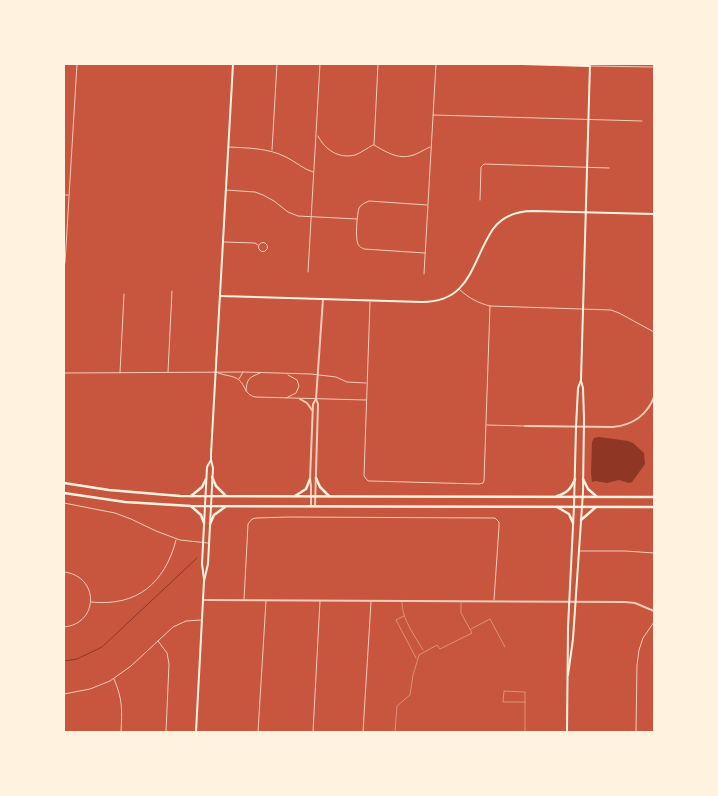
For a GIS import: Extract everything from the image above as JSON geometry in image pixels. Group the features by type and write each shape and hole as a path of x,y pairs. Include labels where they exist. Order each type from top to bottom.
{"highway":[{"path":"212,477 216,486 227,496"},
{"path":"316,478 320,487 331,496"},
{"path":"191,496 202,487 206,479"},
{"path":"294,496 306,489 310,479"},
{"path":"556,497 570,489 574,479"},
{"path":"583,479 588,489 598,497"},
{"path":"64,483 127,492 191,496 654,497"},
{"path":"64,493 125,502 191,506 654,507"},
{"path":"191,506 201,515 204,523"},
{"path":"210,524 214,515 226,506"},
{"path":"581,520 596,506"},
{"path":"555,507 569,514 573,523"}],"main road":[{"path":"204,581 208,564 213,468 211,460 233,64"},
{"path":"522,64 590,65 581,380 584,426 583,497 568,677"},
{"path":"220,296 432,302 448,297 460,289 467,280 492,229 507,216 525,211 654,214"},
{"path":"567,732 569,601 578,388 581,380"},
{"path":"196,732 204,581 202,564 206,479 207,467 211,460"}],"street":[{"path":"65,263 77,64"},
{"path":"272,151 277,64"},
{"path":"308,272 320,64"},
{"path":"374,145 378,64"},
{"path":"424,274 436,64"},
{"path":"590,65 654,67"},
{"path":"433,115 642,121"},
{"path":"317,133 325,147 340,155 354,155 374,145"},
{"path":"374,145 392,155 402,157 413,155 431,147"},
{"path":"228,147 257,148 272,151 287,157 306,170 314,172"},
{"path":"480,200 481,167 484,164 609,168"},
{"path":"226,190 255,192 293,214 301,216 358,220"},
{"path":"64,195 69,195"},
{"path":"425,253 369,250 360,247 357,243 358,220 360,207 367,202 428,205"},
{"path":"223,242 255,243 258,245"},
{"path":"460,289 476,302 490,306 602,309 616,312 654,332"},
{"path":"168,372 172,291"},
{"path":"120,373 124,294"},
{"path":"315,507 318,420 318,404 316,399 323,299"},
{"path":"370,300 364,476 368,481 483,483 485,479 490,306"},
{"path":"216,372 239,380 246,391 255,397 366,400"},
{"path":"64,373 243,372 317,375 336,377 347,382 367,383"},
{"path":"239,380 243,372"},
{"path":"246,391 248,379 260,373"},
{"path":"285,398 296,393 299,386 297,380 286,374"},
{"path":"486,425 614,427 628,424 637,419 645,413 654,397"},
{"path":"300,399 307,403 313,412"},
{"path":"310,507 313,404 316,399"},
{"path":"313,432 318,420"},
{"path":"64,503 115,513 176,539 209,543"},
{"path":"244,600 248,524 252,519 492,518 498,520 499,527 494,601"},
{"path":"90,602 106,603 120,601 144,591 166,568 176,539"},
{"path":"578,551 654,553"},
{"path":"64,572 74,574 85,582 89,590 90,602 87,613 82,620 74,625 64,627"},
{"path":"203,600 575,601 635,603 647,606 654,611"},
{"path":"258,732 266,600"},
{"path":"313,732 320,600"},
{"path":"363,732 371,601"},
{"path":"64,694 90,689 114,678 131,666 178,623 189,620 202,620"},
{"path":"636,732 639,650 643,638 654,622"},
{"path":"157,641 167,653 170,664 166,732"},
{"path":"114,678 122,703 121,732"}],"lane":[{"path":"402,601 404,616 423,652"},
{"path":"394,732 396,706 410,695 419,655 437,645 440,649 472,633 461,613 461,601"},
{"path":"404,616 396,620 417,660"},
{"path":"470,631 490,619 505,647"},
{"path":"525,702 504,702 504,691 526,692 525,732"}],"shaded area":[{"path":"594,438 628,441 644,453 645,464 632,482 619,480 607,483 592,482 592,442"}],"waterway":[{"path":"64,661 77,659 102,647 197,558"}]}
